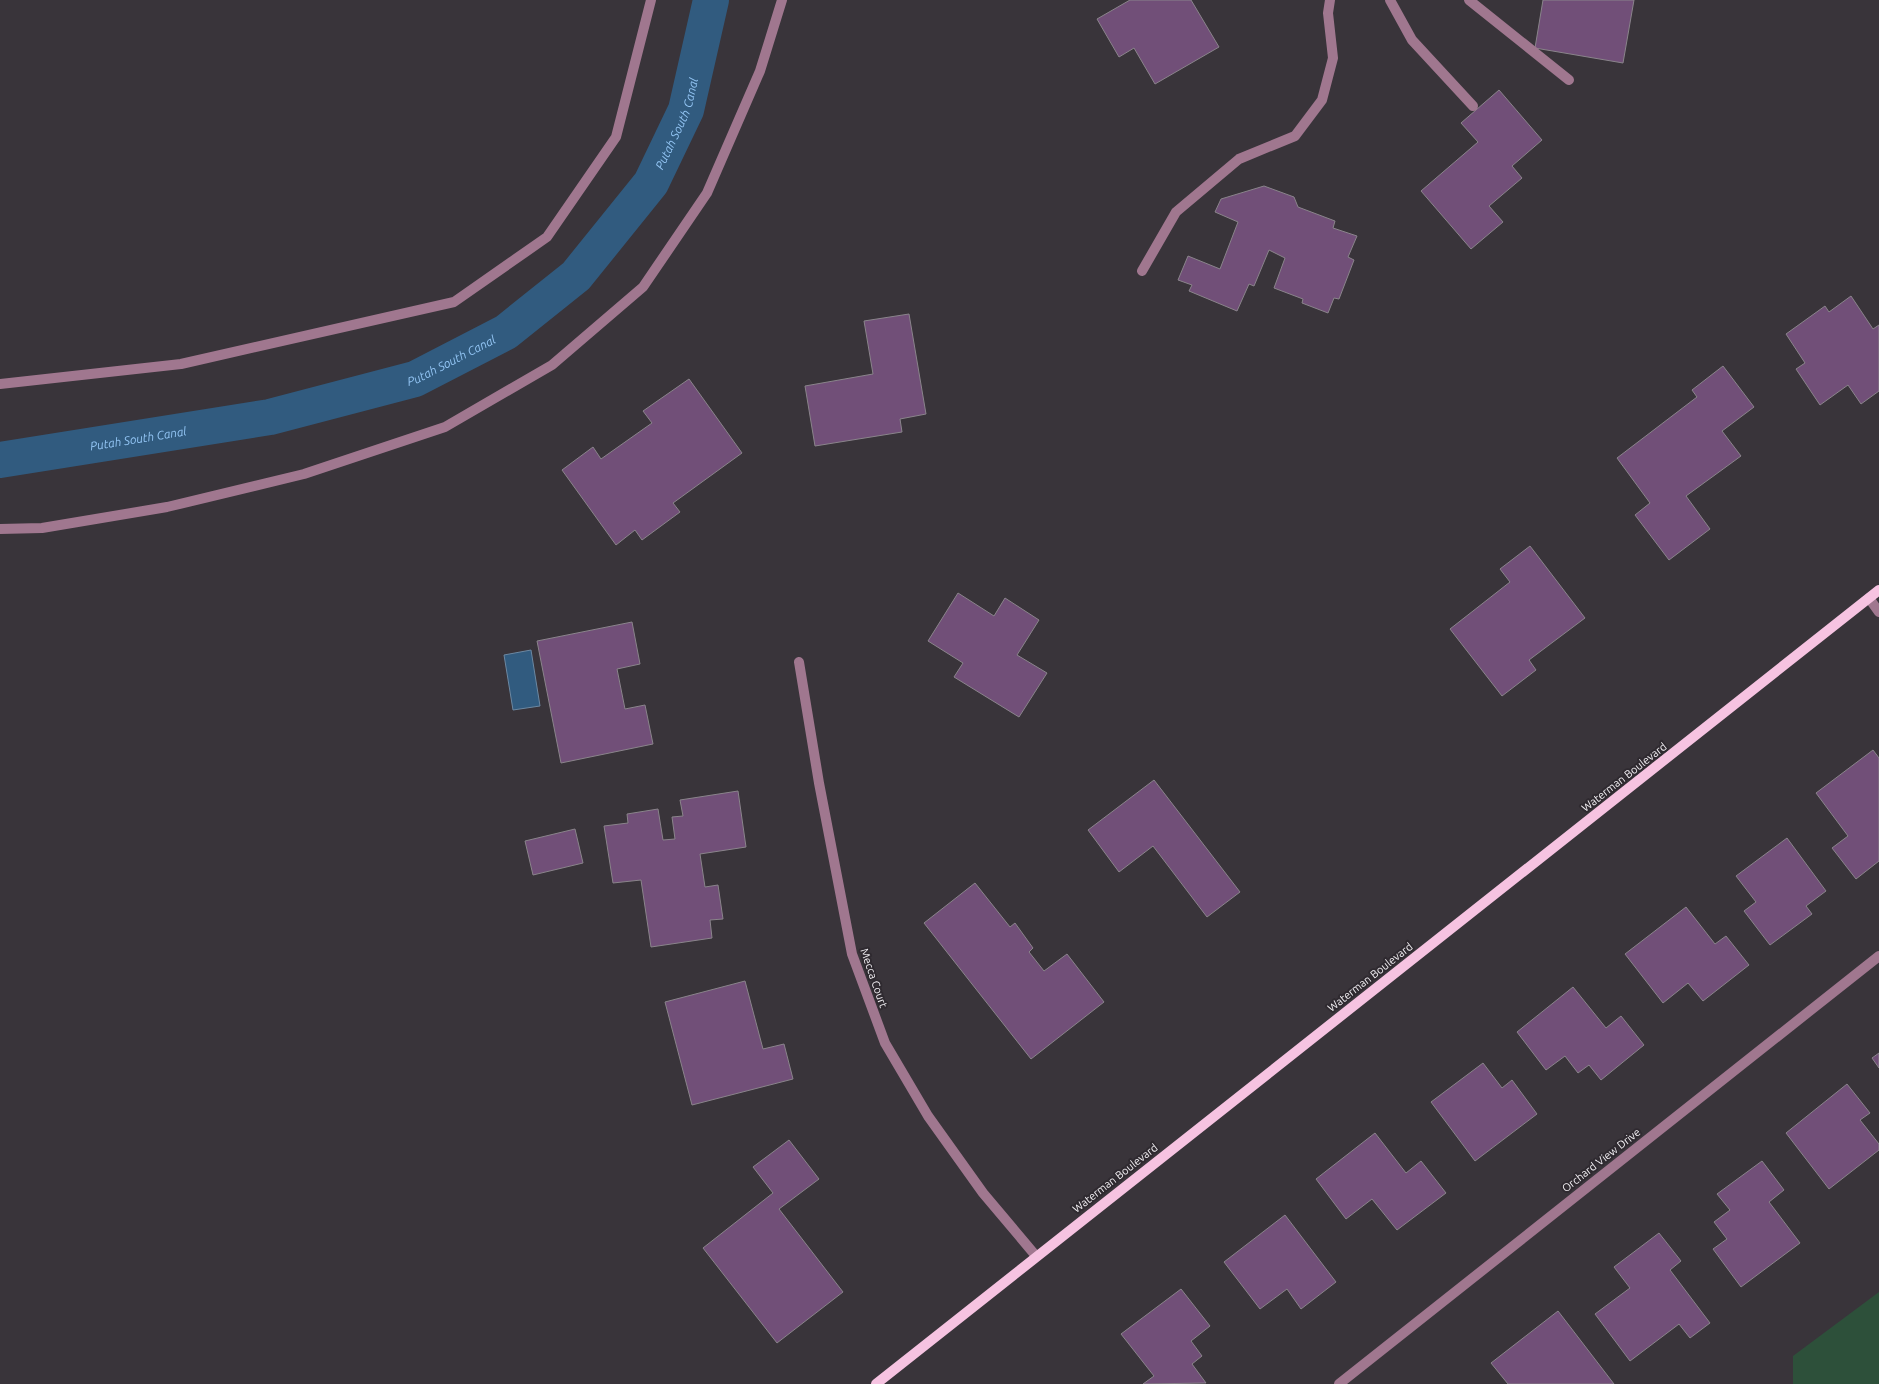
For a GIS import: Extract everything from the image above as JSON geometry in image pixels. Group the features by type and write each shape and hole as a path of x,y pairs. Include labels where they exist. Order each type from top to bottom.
{"main road":[{"name":"Waterman Boulevard","path":"876,1384 1879,590"}],"street":[{"path":"0,384 181,364 454,302 547,237 616,137 652,0"},
{"path":"0,529 42,528 167,507 304,474 445,427 552,365 643,287 707,193 760,71 782,0"},
{"path":"1142,271 1176,212 1240,159 1295,136 1322,100 1333,58 1328,12 1330,0"},
{"path":"1390,0 1412,40 1473,106"},
{"path":"1469,0 1569,80"},
{"path":"1869,598 1879,612"},
{"name":"Mecca Court","path":"799,662 819,783 852,954 884,1043 928,1116 969,1174 1036,1256"},
{"name":"Orchard View Drive","path":"1339,1384 1879,956"}],"green space":[{"path":"1879,1292 1879,1384 1793,1384 1793,1356"}],"water":[{"path":"531,650 540,706 513,710 504,655"}],"building":[{"path":"1130,0 1191,0 1219,47 1155,84 1134,48 1119,57 1097,19"},
{"path":"1543,0 1634,0 1623,63 1535,48"},
{"path":"1499,90 1542,140 1512,166 1522,178 1489,206 1503,222 1471,249 1421,191 1478,142 1461,123"},
{"path":"1264,186 1294,197 1298,207 1335,221 1333,228 1357,236 1348,257 1354,260 1339,299 1334,298 1328,313 1302,303 1303,299 1274,288 1285,258 1269,250 1254,286 1249,284 1237,311 1189,291 1192,285 1178,280 1188,256 1220,269 1238,222 1215,212 1221,199"},
{"path":"1851,296 1873,329 1879,325 1879,391 1861,404 1848,385 1820,405 1796,369 1805,363 1786,334 1825,306 1829,312"},
{"path":"909,314 926,414 900,419 902,432 815,446 805,386 873,374 864,321"},
{"path":"1723,366 1754,407 1722,431 1741,456 1686,496 1710,529 1669,560 1635,515 1650,503 1617,458 1697,397 1692,390"},
{"path":"689,379 742,453 673,503 680,512 642,540 635,530 616,545 562,470 593,447 601,459 652,423 643,411"},
{"path":"1530,546 1585,618 1529,660 1536,670 1502,696 1450,629 1510,582 1500,569"},
{"path":"958,593 994,616 1005,598 1039,620 1017,655 1047,673 1019,717 954,677 963,663 928,641"},
{"path":"632,622 640,664 617,669 625,709 645,705 653,744 561,763 537,641"},
{"path":"1873,750 1879,758 1879,861 1856,879 1832,848 1848,836 1816,793"},
{"path":"1154,780 1240,892 1207,917 1153,846 1119,872 1088,830"},
{"path":"738,791 746,847 700,854 705,887 718,885 723,919 710,920 712,938 651,947 641,880 613,883 604,826 628,823 627,814 658,809 663,840 675,839 672,817 683,816 680,800"},
{"path":"575,829 583,863 533,875 525,841"},
{"path":"1787,838 1826,891 1806,906 1812,914 1770,945 1744,911 1756,902 1736,876"},
{"path":"975,883 1010,927 1015,923 1033,948 1029,952 1044,971 1067,954 1104,1002 1031,1059 924,923"},
{"path":"1686,907 1715,944 1726,936 1749,965 1703,1001 1688,983 1663,1003 1625,954"},
{"path":"745,981 763,1049 784,1044 793,1079 692,1105 665,1002"},
{"path":"1573,987 1606,1028 1621,1016 1644,1045 1601,1080 1589,1065 1578,1073 1565,1056 1546,1070 1517,1032"},
{"path":"1879,1053 1879,1068 1872,1058"},
{"path":"1483,1063 1502,1088 1512,1080 1537,1114 1475,1161 1431,1102"},
{"path":"1847,1084 1870,1113 1860,1120 1879,1144 1879,1150 1829,1189 1786,1133"},
{"path":"1375,1133 1406,1173 1421,1161 1446,1193 1397,1230 1372,1199 1346,1219 1316,1179"},
{"path":"789,1140 819,1179 779,1209 843,1292 777,1343 703,1248 773,1193 753,1167"},
{"path":"1762,1161 1784,1190 1769,1202 1800,1243 1741,1287 1713,1249 1727,1239 1714,1222 1730,1210 1717,1194"},
{"path":"1285,1215 1336,1282 1301,1309 1287,1289 1260,1309 1224,1262"},
{"path":"1659,1233 1681,1261 1670,1270 1710,1323 1690,1338 1679,1324 1630,1361 1595,1314 1630,1288 1614,1267"},
{"path":"1181,1289 1210,1326 1191,1341 1202,1356 1192,1364 1206,1383 1143,1384 1154,1376 1121,1334"},
{"path":"1558,1311 1614,1384 1508,1384 1491,1363"}],"waterway":[{"name":"Putah South Canal","path":"0,460 270,417 415,379 506,332 576,276 651,183 686,110 711,0"}]}
